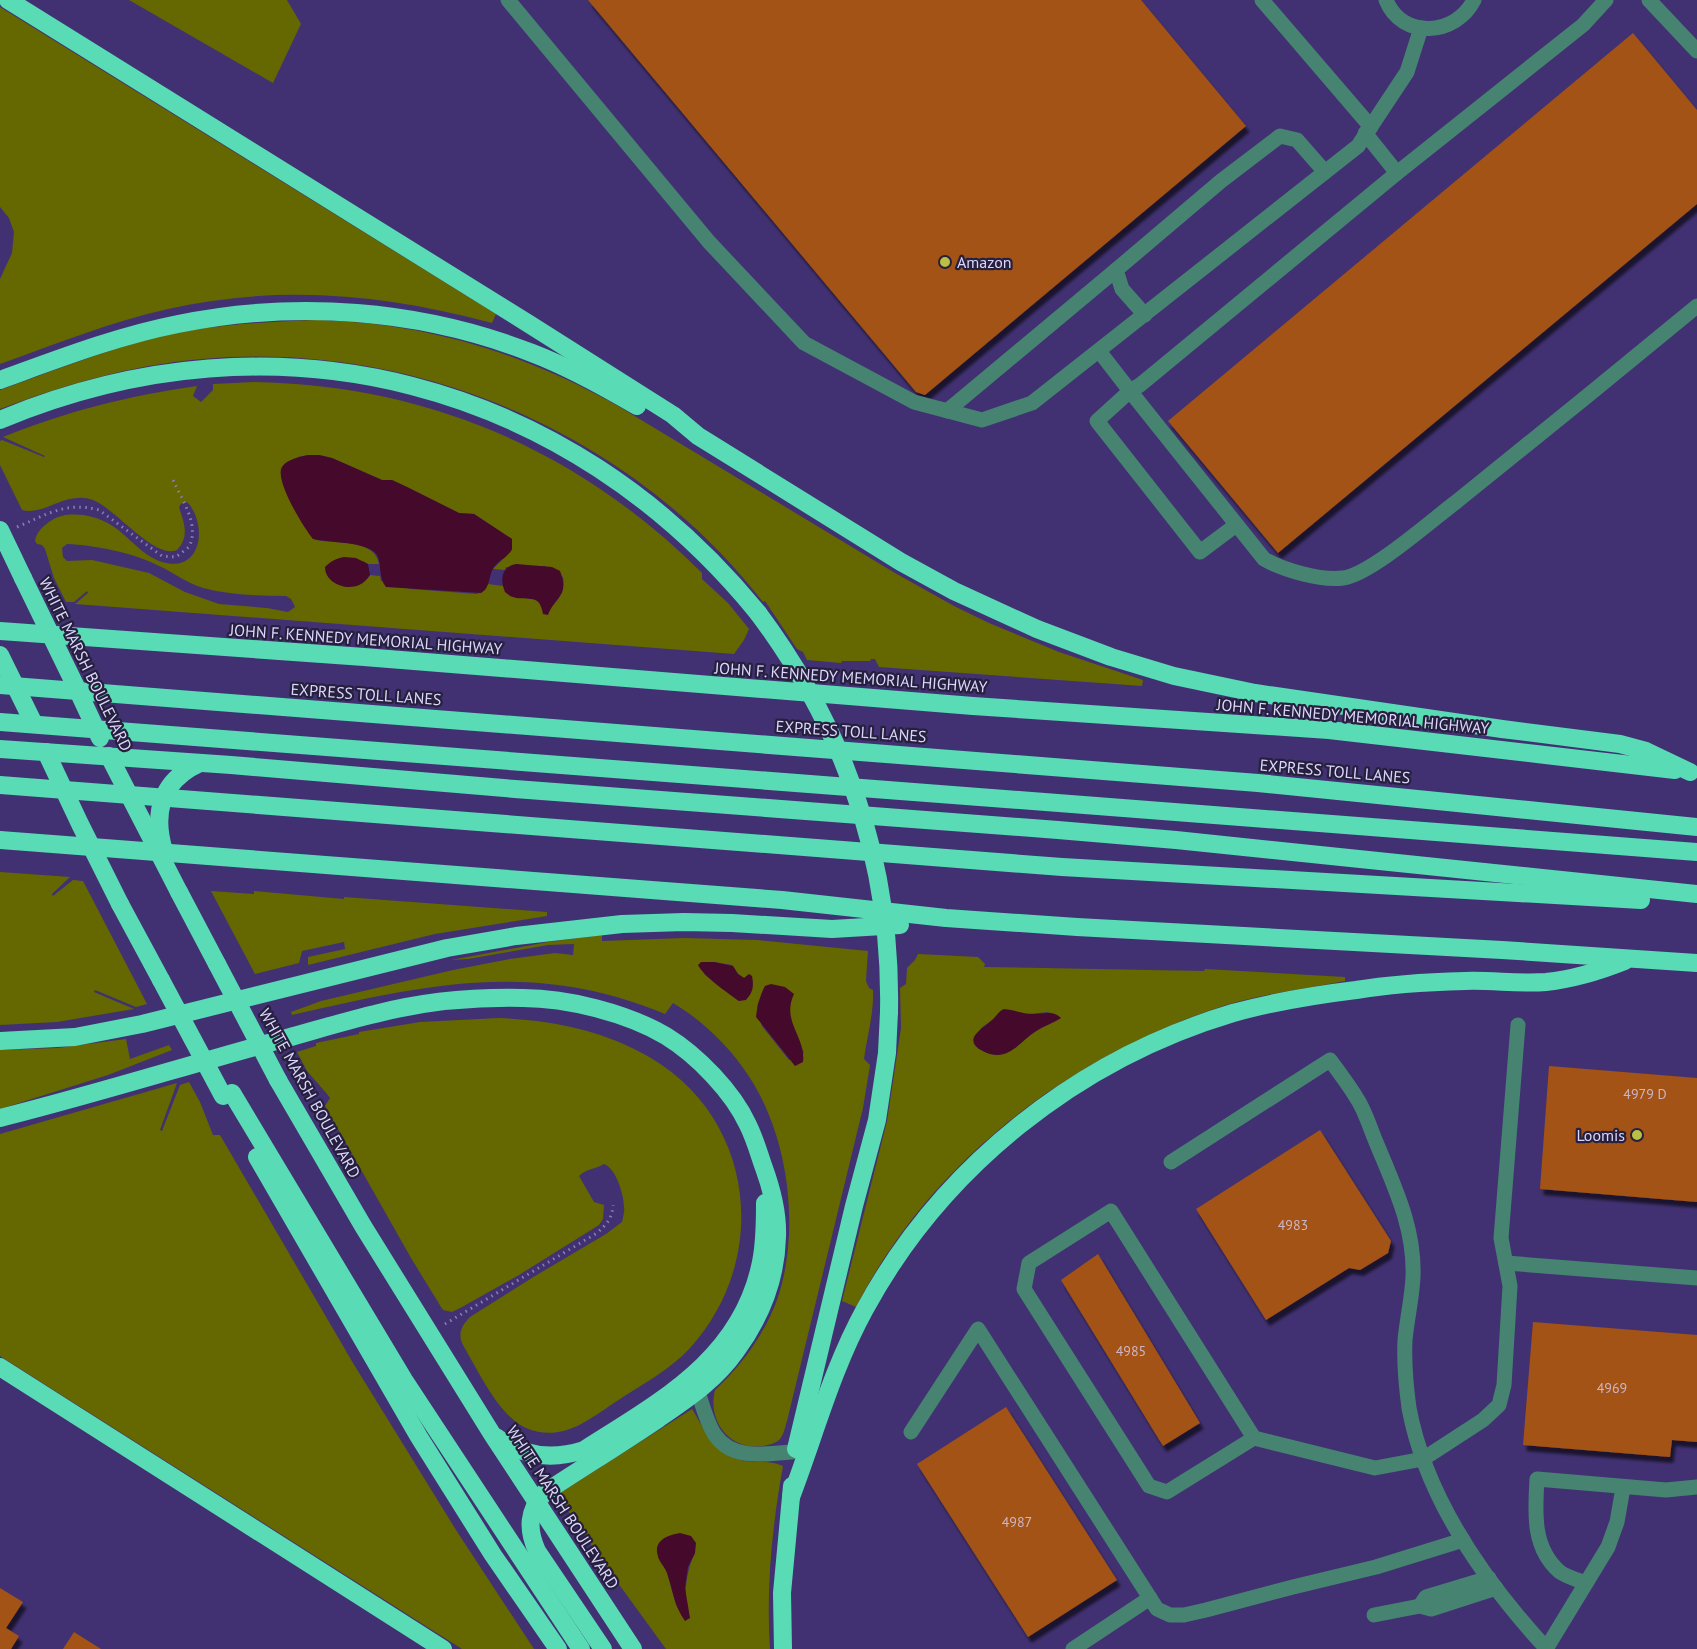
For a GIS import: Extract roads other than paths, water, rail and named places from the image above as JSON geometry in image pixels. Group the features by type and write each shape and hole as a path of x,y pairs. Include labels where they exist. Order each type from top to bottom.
{"highway":[{"path":"8,0 560,343 673,415 698,436"},
{"path":"0,380 91,348 177,324 248,314 291,311 344,312 440,326 531,352 596,382 667,422 698,436 875,546 954,591 1036,629 1119,659 1174,676 1255,693 1620,744 1646,751 1694,772"},
{"path":"0,420 63,396 115,382 192,369 262,366 296,368 352,374 412,385 475,405 516,422 560,444 603,470 650,503 689,537 728,577 782,646 809,689 837,745 854,788 870,839 884,907 889,958 889,1012 884,1076 877,1120 854,1206 791,1497 782,1593 783,1649"},
{"name":"WHITE MARSH BOULEVARD","path":"1,532 109,756 278,1080 429,1334 633,1649"},
{"name":"JOHN F. KENNEDY MEMORIAL HIGHWAY","path":"0,631 364,657 961,705 1329,730 1694,772"},
{"path":"0,656 120,904 227,1095 398,1371 581,1649"},
{"name":"EXPRESS TOLL LANES","path":"0,685 1210,779 1442,800 1697,827"},
{"path":"0,722 1697,852"},
{"path":"0,749 1129,836 1697,894"},
{"path":"180,892 162,845 161,809 166,790 174,779 183,771 200,763"},
{"path":"0,785 1062,867 1697,904"},
{"path":"0,840 771,899 946,918 1196,935 1697,963"},
{"path":"0,1041 75,1037 131,1027 447,948 516,936 622,924 732,923 856,928 946,918"},
{"path":"802,1451 860,1319 879,1285 912,1236 955,1185 1003,1138 1035,1112 1081,1081 1181,1031 1263,1006 1320,995 1388,986 1467,981 1544,982 1563,980 1596,972 1632,958"},
{"path":"0,1118 376,1013 458,1001 525,998 574,1004 634,1022 668,1037 709,1072 730,1096 747,1122 770,1183 777,1216 777,1237 774,1268 761,1311 720,1372 678,1389 590,1446 556,1457 516,1449 492,1434"},
{"path":"227,1095 280,1200 419,1437 493,1556 558,1649"},
{"path":"0,1367 443,1649"},
{"path":"603,1649 530,1537 533,1509 544,1493 695,1384"}],"street":[{"path":"508,0 709,242 804,343 914,402 982,420 1032,403 1358,146 1407,72 1421,28"},
{"path":"1262,0 1368,130 1397,173"},
{"path":"1386,0 1399,18 1413,26 1429,29 1444,27 1459,20 1470,9 1474,0"},
{"path":"1236,525 1200,552 1097,421 1130,391 1397,173 1583,25 1606,0"},
{"path":"1649,0 1697,51"},
{"path":"947,411 1221,181 1280,136 1297,140 1325,172"},
{"path":"1116,270 1122,289 1145,315"},
{"path":"1099,351 1264,560 1277,567 1320,577 1344,578 1368,568 1420,531 1697,306"},
{"path":"1254,1438 1167,1492 1149,1486 1024,1289 1029,1263 1111,1211 1254,1438 1375,1468 1423,1459 1484,1420 1499,1405 1504,1385 1510,1286 1501,1238 1518,1025"},
{"path":"1171,1162 1330,1060 1357,1098 1406,1218 1412,1244 1413,1275 1405,1341 1406,1376 1409,1408 1423,1459 1438,1495 1492,1583 1547,1649 1608,1547 1623,1488"},
{"path":"1506,1263 1697,1278"},
{"path":"911,1432 978,1329 1157,1609 1170,1615 1184,1615 1376,1567 1464,1540"},
{"path":"695,1384 715,1436 728,1448 748,1454 802,1451"},
{"path":"1586,1583 1562,1573 1547,1556 1539,1540 1535,1520 1537,1479 1623,1488 1666,1490 1697,1487"},
{"path":"1374,1615 1420,1606 1426,1597 1492,1583"},
{"path":"1073,1649 1150,1598"}],"place":[{"name":"Amazon","path":"945,262"},
{"name":"Loomis","path":"1637,1135"}]}
